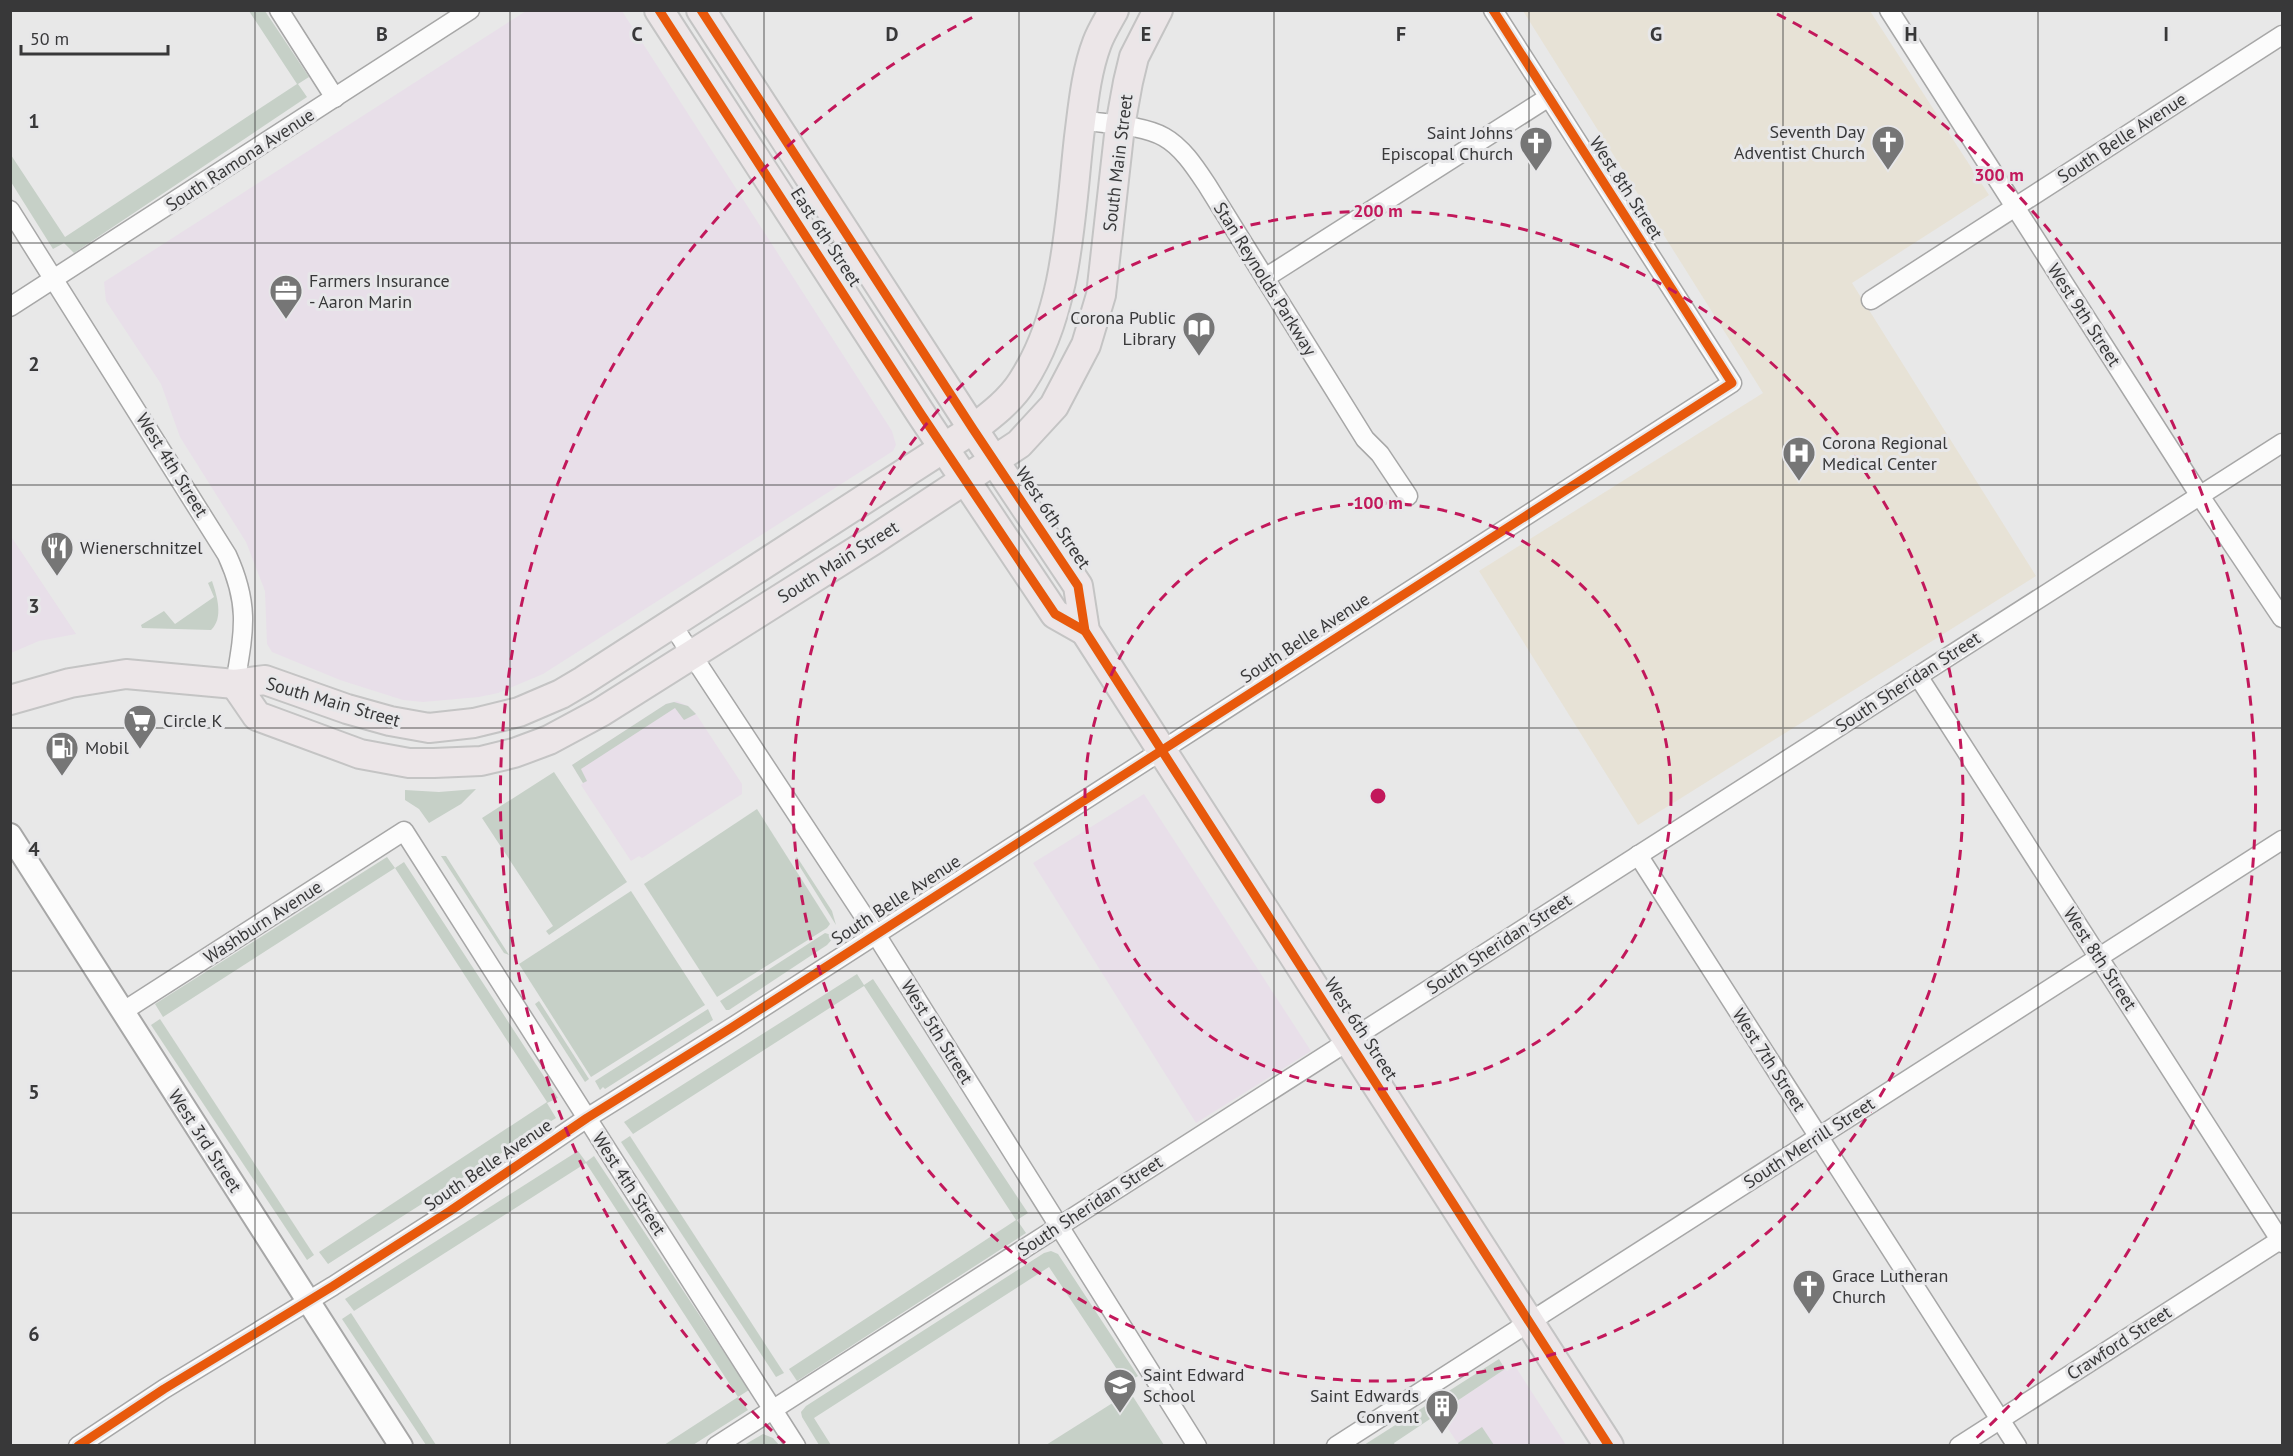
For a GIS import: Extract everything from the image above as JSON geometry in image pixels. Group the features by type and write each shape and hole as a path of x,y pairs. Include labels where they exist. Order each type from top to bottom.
{"main road":[{"name":"East 6th Street","path":"659,10 966,481"},
{"name":"East 6th Street","path":"701,10 995,461"},
{"name":"South Main Street","path":"10,700 70,683 126,674 235,684 265,680 347,709 390,721 429,728 474,723 519,712 561,694 944,449 993,414 1022,383 1048,331 1069,240 1081,120 1089,74 1097,42 1114,10"},
{"name":"South Main Street","path":"235,684 257,716 360,754 409,763 462,763 514,753 549,741 601,712 966,481 1019,444 1054,406 1086,345 1101,295 1120,126 1134,57 1158,10"},
{"name":"West 6th Street","path":"995,461 1078,586 1085,631 1160,751 1349,1040 1609,1446"},
{"name":"West 6th Street","path":"966,481 1055,614 1085,631"}],"street":[{"path":"279,10 335,98"},
{"name":"South Ramona Avenue","path":"10,308 50,272 335,98 470,10"},
{"name":"West 8th Street","path":"1493,10 1732,382"},
{"name":"West 9th Street","path":"1889,10 2200,496 2283,618"},
{"name":"South Belle Avenue","path":"1871,300 2283,35"},
{"path":"1265,278 1549,97"},
{"name":"Stan Reynolds Parkway","path":"1081,120 1158,134 1174,144 1185,155 1207,185 1365,439 1380,454 1408,496"},
{"name":"West 4th Street","path":"10,210 227,555 238,579 243,598 242,643 235,684"},
{"name":"South Belle Avenue","path":"78,1446 164,1389 309,1302 450,1211 586,1118 731,1028 1732,382"},
{"name":"South Sheridan Street","path":"716,1446 2283,443"},
{"name":"West 5th Street","path":"671,623 875,933 1197,1446"},
{"name":"West 8th Street","path":"1918,676 2281,1241"},
{"name":"West 4th Street","path":"404,831 796,1446"},
{"name":"Washburn Avenue","path":"122,1012 404,831"},
{"name":"West 3rd Street","path":"10,835 401,1446"},
{"name":"South Merrill Street","path":"1336,1446 2283,840"},
{"name":"West 7th Street","path":"1638,855 2017,1446"},
{"name":"Crawford Street","path":"1959,1446 2281,1241"}],"shaded area":[{"path":"249,11 265,11 309,77 298,84 307,97 74,253 64,243 53,249 11,182 11,155 65,237 297,84"},
{"path":"526,11 622,11 892,431 896,445 893,451 543,674 498,693 479,697 423,702 403,700 340,680 272,652 267,644 265,591 246,542 180,437 161,384 106,301 104,282"},
{"name":"Corona Regional Medical Center","path":"1523,11 1870,11 1989,195 1852,283 2036,576 1638,825 1479,571 1763,393"},
{"path":"10,535 76,634 39,641 11,653"},
{"path":"212,581 218,613 211,630 142,628 141,625 164,611 175,624 214,597 208,583"},
{"path":"677,701 688,706 696,714 742,784 742,794 642,858 639,856 631,861 581,785 583,783 572,765 666,704"},
{"path":"674,702 688,706 696,714 684,720 675,708 581,769 587,781 583,783 572,765 666,704"},
{"path":"554,772 627,882 549,935 546,931 553,926 482,818"},
{"path":"476,789 461,804 429,823 419,809 405,800 405,790 439,792"},
{"path":"1144,794 1311,1051 1196,1123 1033,863"},
{"path":"757,809 830,924 717,997 644,884"},
{"path":"441,856 446,856 509,955 504,953"},
{"path":"387,857 395,868 163,1017 155,1004"},
{"path":"797,857 832,911 836,925 795,859"},
{"path":"404,862 558,1098 547,1103 556,1118 328,1264 319,1252 547,1102 395,868"},
{"path":"631,891 705,1005 591,1077 519,964"},
{"path":"825,933 835,936 827,945 726,1010 720,1001"},
{"path":"857,974 864,985 873,979 1028,1213 1017,1220 1026,1233 797,1381 789,1369 1016,1220 864,986 633,1134 624,1122"},
{"path":"539,1001 589,1079 585,1082 535,1004"},
{"path":"708,1009 713,1020 600,1090 595,1081"},
{"path":"160,1019 314,1255 307,1260 151,1025"},
{"path":"630,1136 784,1373 776,1377 621,1142"},
{"path":"578,1151 586,1162 594,1156 749,1390 738,1397 586,1163 354,1311 345,1299"},
{"path":"1051,1251 1058,1254 1138,1376 1126,1383 1049,1267 814,1418 831,1445 819,1445 802,1417 801,1412 806,1406 1044,1253"},
{"path":"351,1313 436,1445 426,1445 342,1319"},
{"path":"1499,1359 1505,1369 1394,1443 1395,1445 1364,1445"},
{"path":"1515,1366 1566,1445 1459,1445 1438,1414 1505,1369 1507,1371"},
{"path":"1130,1392 1164,1445 1046,1445"},
{"path":"738,1397 748,1410 693,1445 664,1445"},
{"path":"1482,1427 1494,1445 1459,1445 1458,1443"},
{"path":"763,1434 773,1438 779,1445 744,1445"}],"cycle path":[{"path":"659,10 921,414 1055,614 1085,631"},
{"path":"701,10 973,429 1078,586 1085,631 1609,1446"},
{"path":"78,1446 164,1389 333,1286 450,1211 587,1118 731,1028 1732,383 1493,10"}],"place":[{"name":"Seventh Day Adventist Church","path":"1888,171"},
{"name":"Saint Johns Episcopal Church","path":"1536,172"},
{"name":"Farmers Insurance - Aaron Marin","path":"286,320"},
{"name":"Corona Public Library","path":"1199,357"},
{"name":"Corona Regional Medical Center","path":"1799,482"},
{"name":"Wienerschnitzel","path":"57,577"},
{"name":"Circle K","path":"140,750"},
{"name":"Mobil","path":"62,777"},
{"name":"Grace Lutheran Church","path":"1809,1315"},
{"name":"Saint Edward School","path":"1120,1414"},
{"name":"Saint Edwards Convent","path":"1442,1435"}]}
